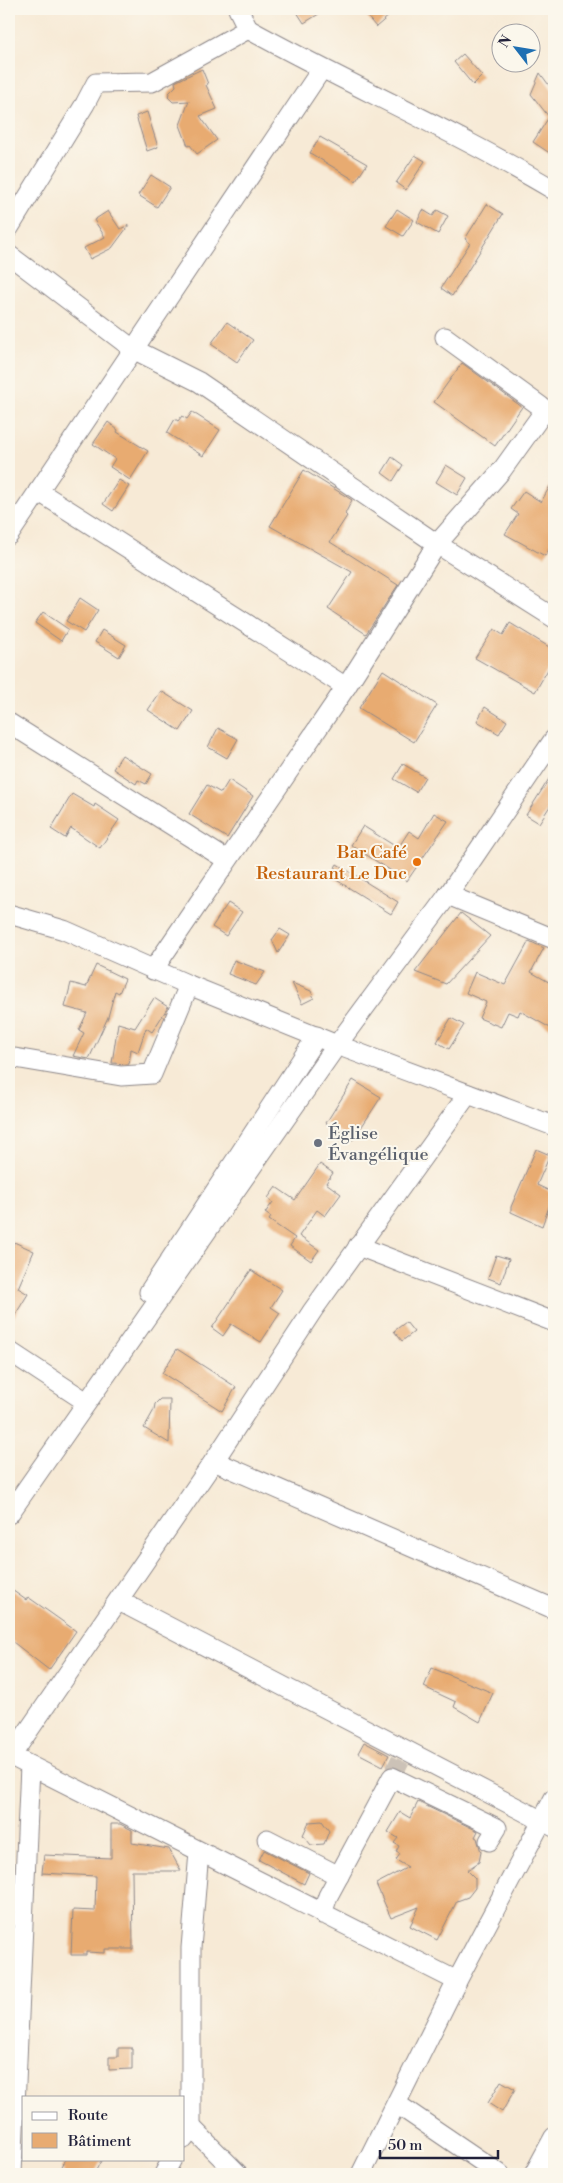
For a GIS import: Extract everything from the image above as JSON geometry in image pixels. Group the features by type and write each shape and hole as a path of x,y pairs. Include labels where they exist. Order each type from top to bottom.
{"street":[{"path":"238,9 248,29 321,70 491,155 554,190"},
{"path":"9,228 96,83 152,82 248,29"},
{"path":"9,535 321,70"},
{"path":"9,255 134,349 199,382 437,544 554,618"},
{"path":"153,970 346,687 437,544 549,413 445,337"},
{"path":"38,491 346,687"},
{"path":"9,723 227,860"},
{"path":"9,1514 337,1045 448,895 554,739"},
{"path":"448,895 554,939"},
{"path":"9,914 64,930 153,970 337,1045 554,1126"},
{"path":"9,1057 121,1076 152,1074 189,985"},
{"path":"9,1491 79,1397 317,1036"},
{"path":"457,1981 10,1756 214,1461 312,1310 468,1094"},
{"path":"358,1246 554,1322"},
{"path":"9,1351 79,1397"},
{"path":"214,1461 554,1610"},
{"path":"118,1601 548,1824"},
{"path":"12,2174 30,1766"},
{"path":"322,1914 339,1876 392,1777 497,1828 489,1841"},
{"path":"361,2174 457,1981 548,1824 554,1798"},
{"path":"267,1839 339,1876"},
{"path":"199,1852 191,1948 187,2133 238,2174"},
{"path":"396,2104 500,2174"},
{"path":"534,2174 554,2137"},
{"path":"164,2174 171,2160"}],"building":[{"path":"295,9 327,9 304,23"},
{"path":"361,9 397,9 376,27"},
{"path":"463,54 482,76 473,85 454,62"},
{"path":"202,69 208,84 206,85 217,109 200,116 217,140 197,154 190,145 188,146 180,125 189,101 173,102 168,97 169,93 176,86 175,82"},
{"path":"540,73 554,92 554,156 533,142 549,117 531,94"},
{"path":"147,112 158,147 147,151 136,116"},
{"path":"320,137 367,164 356,181 310,153"},
{"path":"415,155 425,161 406,190 396,183"},
{"path":"151,175 170,187 157,207 138,195"},
{"path":"487,204 503,214 452,296 441,288 470,243 465,239"},
{"path":"397,209 414,220 403,236 386,226"},
{"path":"423,210 433,216 437,210 448,216 438,234 417,222"},
{"path":"108,211 120,229 129,225 112,248 90,259 84,248 105,237 94,220"},
{"path":"227,322 253,340 237,362 211,344"},
{"path":"462,363 522,407 495,446 434,402"},
{"path":"192,412 220,430 203,456 167,433 175,419 178,421 182,416 187,419"},
{"path":"108,422 118,430 117,432 148,451 130,480 110,467 115,459 93,444"},
{"path":"392,457 403,465 393,481 382,473"},
{"path":"446,465 467,478 457,495 436,482"},
{"path":"304,470 352,500 345,514 347,516 330,542 398,585 366,634 328,609 352,572 270,526"},
{"path":"554,479 554,541 545,556 505,534 518,514 511,509 524,491 541,502"},
{"path":"119,480 129,486 113,511 103,504"},
{"path":"80,598 98,610 84,632 66,621"},
{"path":"43,612 68,629 61,641 35,623"},
{"path":"510,623 554,650 554,659 535,692 475,658 494,629 503,635"},
{"path":"102,630 126,645 119,657 95,642"},
{"path":"383,670 437,705 414,742 359,708"},
{"path":"161,691 193,711 180,731 148,710"},
{"path":"485,707 507,721 499,734 477,721"},
{"path":"218,728 238,739 227,758 208,747"},
{"path":"122,755 152,774 146,784 138,780 136,784 113,769"},
{"path":"403,764 425,777 416,792 394,779"},
{"path":"554,771 554,800 539,823 526,815"},
{"path":"229,780 253,796 227,838 189,814 207,785 221,793"},
{"path":"72,794 94,807 95,804 119,820 100,848 71,828 65,838 51,829"},
{"path":"434,813 448,821 407,881 351,845 363,826 398,848 409,831 419,838"},
{"path":"337,864 398,902 391,914 330,876"},
{"path":"228,903 242,912 226,936 212,927"},
{"path":"461,913 490,936 446,984 415,972"},
{"path":"280,929 290,935 278,953 272,940"},
{"path":"529,941 544,948 531,972 554,985 554,1030 520,1011 518,1016 508,1012 501,1027 479,1018 486,1002 466,993 475,972 505,985"},
{"path":"234,960 265,972 256,985 228,974"},
{"path":"96,965 125,979 119,993 115,991 108,1017 89,1059 73,1056 84,1033 79,1030 87,1013 65,1007 71,983 86,987"},
{"path":"292,983 311,991 314,998 302,1004"},
{"path":"154,998 168,1007 152,1032 146,1028 138,1052 131,1049 129,1064 112,1063 118,1023 135,1028"},
{"path":"451,1018 464,1025 449,1049 437,1042"},
{"path":"353,1080 381,1097 353,1140 326,1123"},
{"path":"536,1149 550,1155 537,1185 554,1193 542,1226 511,1212 511,1207"},
{"path":"320,1164 333,1173 326,1183 341,1194 325,1216 317,1210 299,1236 319,1250 311,1261 290,1246 295,1238 269,1220 271,1217 265,1213 273,1202 268,1198 276,1187 295,1200"},
{"path":"14,1242 34,1251 18,1288 28,1294 9,1325 9,1255"},
{"path":"496,1255 509,1259 501,1283 488,1278"},
{"path":"251,1270 282,1290 271,1307 280,1313 261,1342 231,1324 223,1336 212,1328"},
{"path":"406,1322 414,1332 402,1341 394,1331"},
{"path":"177,1349 236,1387 222,1411 162,1373"},
{"path":"160,1399 170,1399 169,1443 144,1428 154,1410 155,1404"},
{"path":"9,1588 26,1600 28,1597 76,1631 49,1670 9,1639"},
{"path":"432,1668 493,1693 480,1722 454,1707 456,1702 424,1687"},
{"path":"364,1742 389,1755 383,1766 358,1753"},
{"path":"418,1802 478,1831 475,1837 481,1852 479,1862 467,1870 475,1878 475,1888 468,1897 457,1901 437,1940 410,1926 419,1907 391,1918 376,1884 408,1867 396,1860 400,1854 396,1852 399,1846 394,1843 398,1838 388,1832 400,1812 410,1818"},
{"path":"322,1821 329,1831 324,1844 311,1845 303,1835 309,1822"},
{"path":"111,1824 120,1824 132,1830 132,1843 169,1849 181,1871 132,1871 133,1949 105,1949 105,1953 86,1952 86,1955 71,1955 73,1910 95,1911 96,1876 42,1873 44,1855 111,1858"},
{"path":"264,1850 309,1873 304,1884 259,1860"},
{"path":"118,2048 132,2048 132,2069 109,2070 109,2057 118,2057"},
{"path":"501,2081 515,2089 502,2112 488,2103"},
{"path":"65,2160 101,2160 94,2174 62,2174 64,2170 61,2168"}],"tunnel":[{"path":"392,1777 405,1750"}],"place":[{"name":"Bar Café Restaurant Le Duc","path":"417,862"},
{"name":"Église Évangélique","path":"318,1143"}]}
